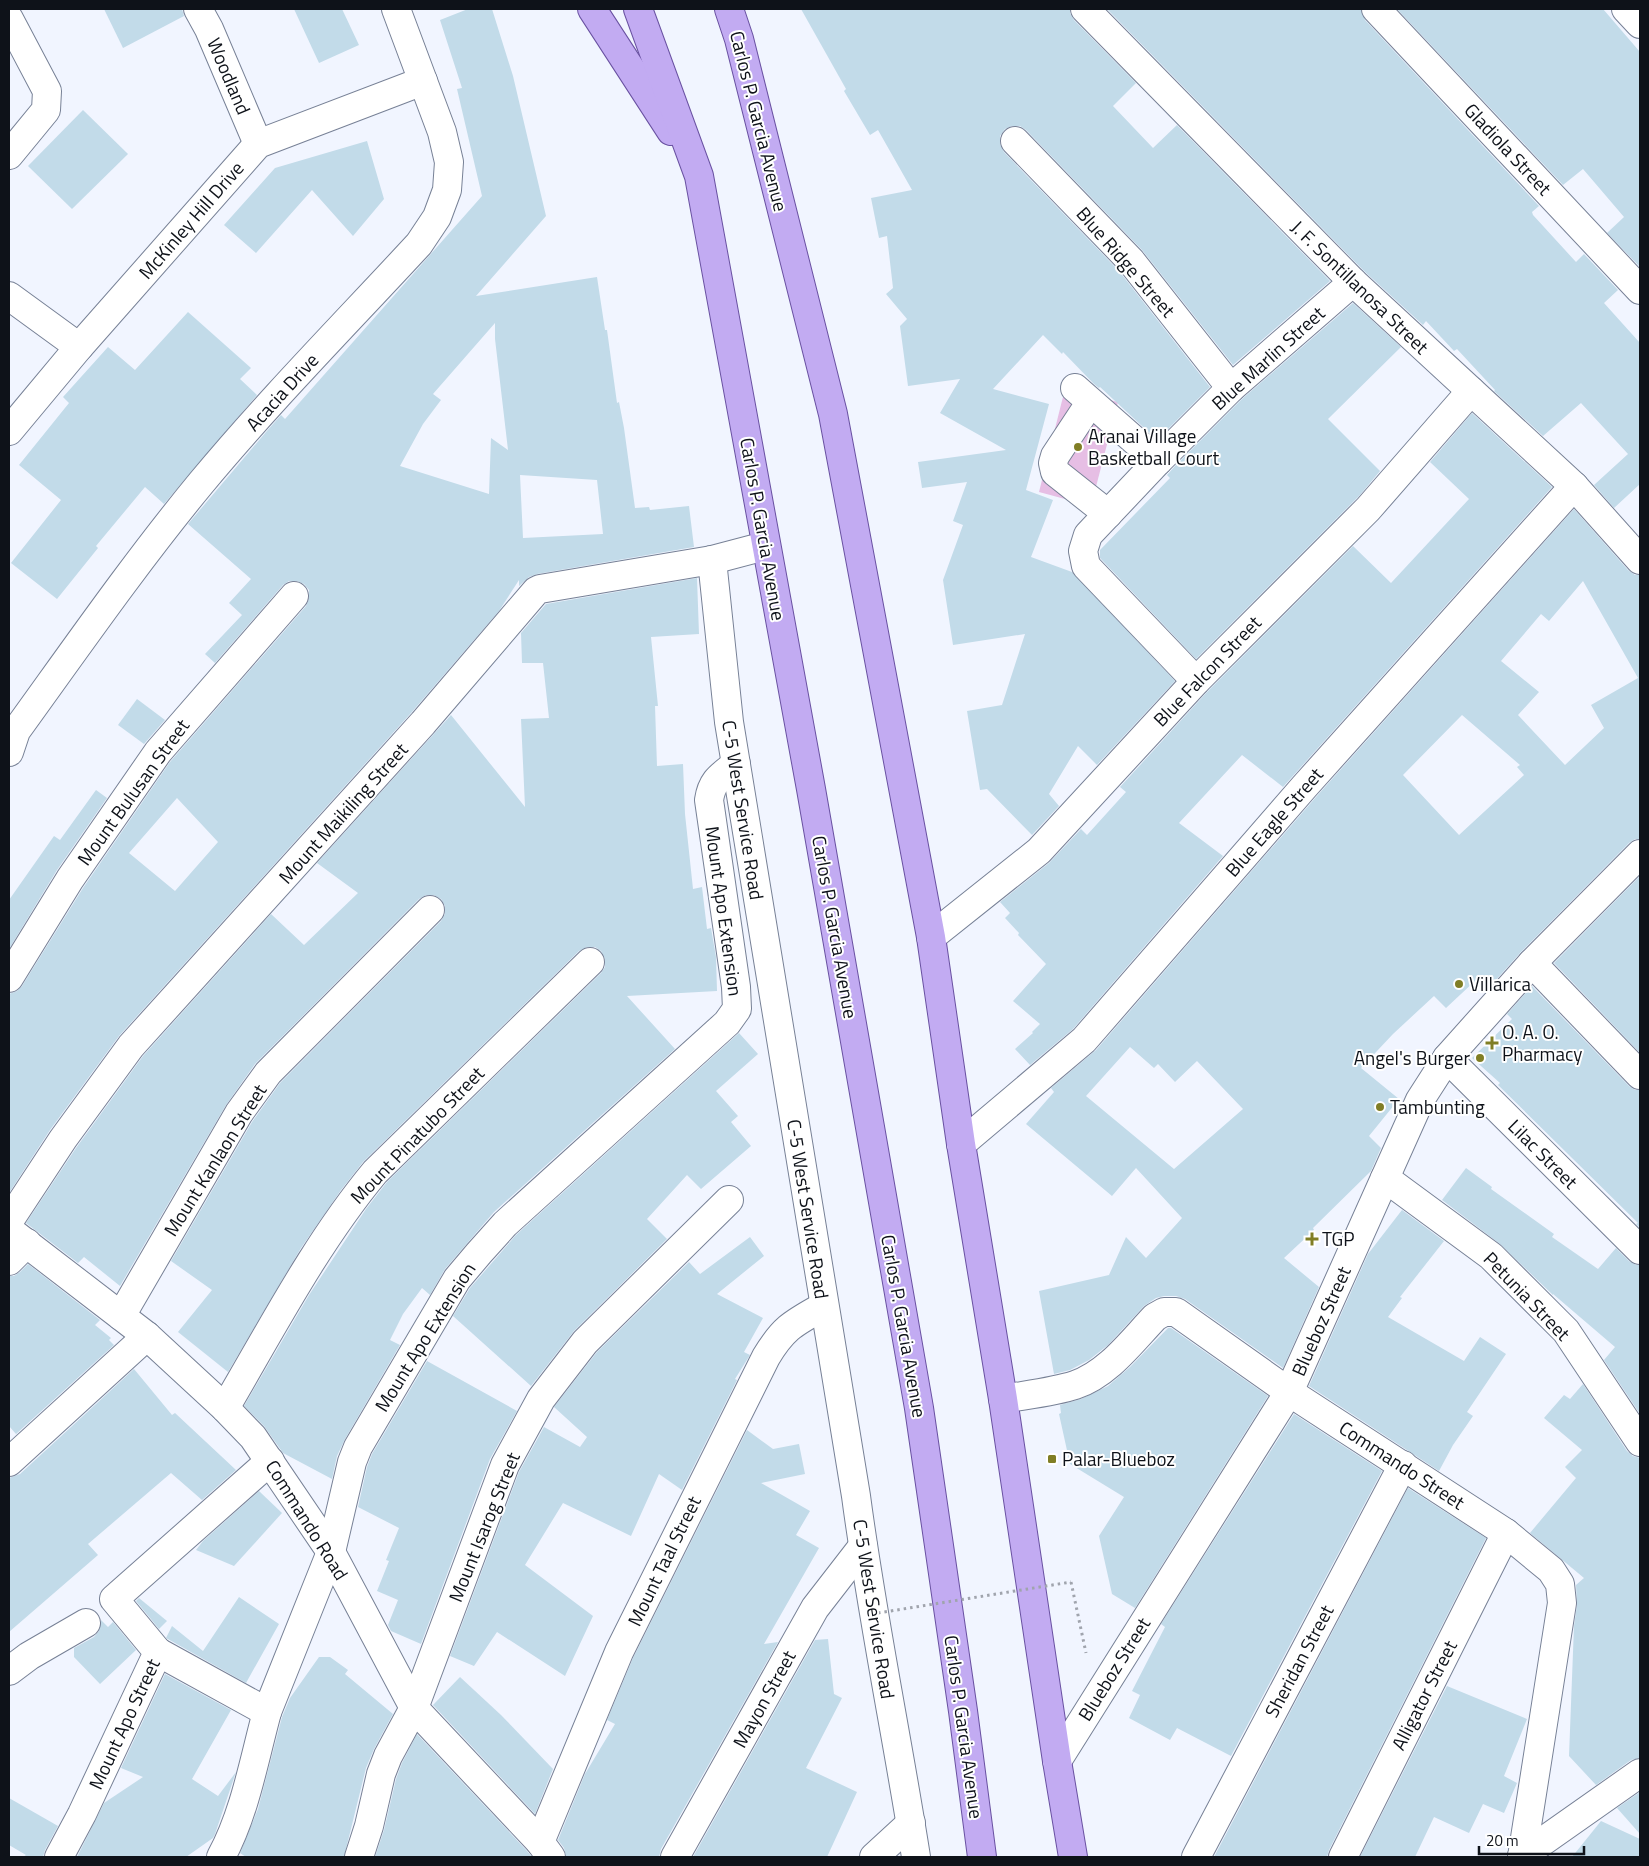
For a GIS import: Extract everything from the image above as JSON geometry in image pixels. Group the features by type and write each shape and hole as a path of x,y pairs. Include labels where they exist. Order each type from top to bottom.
{"main road":[{"path":"592,9 699,176"},
{"name":"Carlos P. Garcia Avenue","path":"638,9 699,176 765,546 813,799 919,1408 982,1857"},
{"name":"Carlos P. Garcia Avenue","path":"729,9 742,49 833,414 931,937 1056,1761 1073,1857"}],"street":[{"name":"Woodland","path":"198,9 209,29 258,144"},
{"name":"Acacia Drive","path":"11,737 132,570 201,484 266,409 419,244 437,217 447,190 448,162 442,132 396,9"},
{"name":"J. F. Sontillanosa Street","path":"1085,9 1353,282 1574,486 1640,560"},
{"name":"Gladiola Street","path":"1376,9 1640,290"},
{"path":"1626,9 1640,24"},
{"path":"9,19 47,91 46,110 9,154"},
{"name":"McKinley Hill Drive","path":"9,431 79,347 258,144 423,81"},
{"name":"Blue Ridge Street","path":"1016,141 1131,261 1231,388"},
{"name":"Blue Marlin Street","path":"1196,681 1086,566 1082,551 1088,535 1231,388 1353,282"},
{"path":"9,296 79,347"},
{"name":"Blue Falcon Street","path":"931,937 1039,851 1196,681 1368,509 1471,391"},
{"path":"1108,514 1055,472 1053,463 1082,395 1158,461"},
{"name":"Blue Eagle Street","path":"961,1144 1084,1040 1310,780 1574,486"},
{"name":"Mount Maikiling Street","path":"9,1221 57,1146 131,1046 424,723 536,591 712,560 765,546"},
{"name":"C-5 West Service Road","path":"712,560 728,722 856,1496 873,1617 895,1728 916,1857"},
{"name":"Mount Bulusan Street","path":"9,978 70,879 158,752 294,596"},
{"name":"Mount Apo Extension","path":"221,1857 241,1808 267,1712 331,1552 352,1462 358,1448 457,1279 505,1224 727,1023 737,1009 736,986 709,800 711,789 716,780 736,764"},
{"name":"Blueboz Street","path":"1056,1761 1289,1392 1420,1100 1447,1058 1532,963 1640,854"},
{"name":"Mount Kanlaon Street","path":"121,1316 239,1113 268,1073 430,910"},
{"name":"Mount Pinatubo Street","path":"225,1408 299,1282 347,1206 375,1172 590,962"},
{"path":"1532,963 1640,1075"},
{"name":"Lilac Street","path":"1447,1058 1640,1250"},
{"name":"Petunia Street","path":"1385,1178 1491,1256 1566,1331 1640,1442"},
{"name":"Mount Isarog Street","path":"359,1857 381,1774 388,1756 414,1708 505,1465 541,1399 585,1342 729,1200"},
{"name":"Commando Road","path":"15,1245 121,1316 147,1336 225,1408 253,1437 331,1552 414,1708 545,1850"},
{"name":"Mount Taal Street","path":"545,1850 619,1652 766,1357 778,1338 793,1323 824,1306"},
{"name":"Commando Street","path":"1002,1399 1075,1385 1093,1377 1108,1366 1155,1317 1164,1312 1176,1312 1289,1392 1506,1533 1551,1570 1560,1584 1562,1603 1522,1857"},
{"path":"9,1462 147,1336"},
{"name":"Mount Apo Street","path":"59,1857 82,1814 158,1652 114,1599 270,1461"},
{"name":"Sheridan Street","path":"1196,1857 1403,1465"},
{"name":"Alligator Street","path":"1343,1857 1506,1533"},
{"name":"Mayon Street","path":"675,1857 815,1608 863,1546"},
{"path":"9,1671 30,1656 86,1623"},
{"path":"158,1652 267,1712"},
{"path":"1522,1857 1640,1773"},
{"path":"874,1857 910,1823"}],"path":[{"path":"878,1613 1072,1582 1084,1647"}],"shaded area":[{"name":"Aranai Village Basketball Court","path":"1065,389 1118,402 1091,506 1039,492"}],"building":[{"path":"104,9 182,9 184,16 123,48"},
{"path":"294,9 342,9 359,45 319,63"},
{"path":"468,9 492,9 513,76 546,216 476,296 597,277 605,330 607,330 617,403 619,402 624,428 635,508 649,507 650,510 689,506 694,547 537,574 529,577 519,586 519,580 499,611 411,713 119,1036 50,1130 9,1193 9,994 17,991 22,986 83,888 170,762 306,606 309,599 309,590 304,584 297,581 289,581 283,585 215,663 205,654 242,615 229,603 251,579 188,524 281,415 285,419 482,196 457,89 462,88 440,20","holes":["495,323 495,339 508,450 491,438 489,494 400,466 423,424 441,400 433,394","520,475 597,480 603,534 523,538","177,798 218,842 175,891 129,853"]},
{"path":"801,9 1070,9 1074,20 1136,83 1113,106 1153,148 1177,125 1330,281 1233,365 1142,250 1026,130 1020,126 1012,126 1005,129 1000,136 1000,144 1004,152 1119,271 1210,387 1157,440 1043,335 993,389 1049,404 1026,490 1053,500 1031,557 1072,572 1175,681 1097,765 1078,746 1049,794 1059,806 1032,835 987,789 980,790 967,711 1002,705 1025,634 953,645 943,580 963,525 953,521 967,482 922,488 918,462 1006,450 940,413 960,379 908,386 900,326 907,319 886,294 893,288 887,236 879,238 871,198 912,190 878,130 870,135 844,91 846,89"},
{"path":"1107,9 1361,9 1365,20 1539,206 1532,212 1533,215 1576,262 1584,254 1618,290 1604,303 1640,343 1640,484 1614,508 1594,485 1628,454 1581,403 1543,436 1494,391 1457,349 1454,351 1426,321 1423,325 1364,271"},
{"path":"1397,9 1603,9 1640,52 1640,267 1607,233 1624,217 1583,169 1563,185"},
{"path":"83,110 128,154 72,209 28,166"},
{"path":"367,141 384,199 353,236 312,190 256,253 224,225 275,168"},
{"path":"1353,303 1401,347 1328,419 1380,471 1360,495 1196,659 1100,558 1100,550 1170,478 1167,475 1176,465 1242,399"},
{"path":"188,312 251,368 240,379 257,395 164,504 145,487 96,546 98,548 57,599 11,563 61,500 19,465 69,403 63,397 108,347 135,370"},
{"path":"1472,413 1552,487 1283,787 1242,755 1179,823 1223,856 1073,1029 1030,1065 1015,1049 1040,1024 1013,1001 1046,964 1018,935 1019,933 1005,918 1010,913 1000,902 1049,863 1081,829 1087,835 1126,792 1120,787 1207,692 1353,546 1391,583 1469,499 1430,462"},
{"path":"1574,509 1628,570 1635,575 1640,575 1640,839 1635,839 1629,843 1521,952 1486,991 1476,980 1446,1008 1434,996 1393,1034 1361,1068 1399,1099 1369,1136 1381,1148 1371,1171 1284,1258 1319,1287 1283,1368 1185,1299 1176,1296 1164,1296 1156,1298 1144,1306 1108,1345 1089,1360 1070,1370 1054,1374 1039,1291 1109,1275 1126,1237 1146,1258 1182,1218 1136,1168 1112,1196 1026,1124 1054,1092 1051,1088 1096,1050 1316,797","holes":["1583,581 1638,678 1591,705 1604,728 1565,765 1518,715 1539,692 1501,661 1541,614 1549,621","1462,715 1520,765 1517,767 1524,775 1459,835 1403,775","1130,1047 1154,1068 1158,1064 1175,1082 1197,1061 1243,1109 1174,1169 1086,1096"]},
{"path":"697,578 699,634 651,637 658,706 655,706 657,766 683,764 685,814 693,889 702,887 707,929 711,928 716,957 717,991 627,996 675,1049 494,1212 445,1269 430,1295 422,1288 403,1314 390,1340 400,1345 345,1439 337,1456 332,1479 283,1453 264,1426 244,1406 309,1295 366,1209 387,1182 601,973 605,967 605,959 601,951 595,947 587,947 579,951 363,1162 301,1248 228,1372 178,1332 212,1290 171,1261 252,1122 280,1083 441,921 445,914 445,906 441,899 434,895 426,895 419,899 255,1064 226,1105 120,1286 84,1257 78,1263 26,1223 76,1148 143,1056 271,914 304,945 358,893 317,863 451,715 525,807 521,719 549,718 543,663 522,663 521,633 546,604"},
{"path":"137,699 165,720 144,744 118,725"},
{"path":"96,790 107,798 57,870 9,949 9,900 54,836 60,840"},
{"path":"1640,876 1640,1053 1554,963"},
{"path":"1532,986 1629,1086 1635,1090 1640,1090 1640,1228 1636,1224 1638,1223 1498,1085 1500,1083 1472,1058 1512,1019 1507,1014"},
{"path":"739,1033 758,1054 716,1091 738,1116 731,1122 751,1146 701,1189 687,1175 647,1219 667,1239 574,1331 531,1386 453,1316 470,1288 516,1235"},
{"path":"1466,1168 1492,1187 1491,1189 1554,1234 1552,1237 1598,1269 1616,1248 1629,1261 1640,1265 1640,1414 1604,1360 1615,1347 1553,1295 1500,1244 1442,1200"},
{"path":"1402,1210 1444,1241 1400,1297 1402,1298 1388,1317 1464,1361 1480,1337 1506,1354 1467,1412 1473,1416 1453,1445 1439,1471 1309,1386 1368,1254"},
{"path":"750,1237 764,1256 717,1294 763,1318 744,1352 750,1355 735,1379 737,1380 682,1490 659,1474 631,1536 563,1503 525,1565 593,1616 565,1676 497,1632 474,1666 450,1656 519,1472 544,1427 580,1447 587,1437 554,1407 597,1352 689,1262 700,1274"},
{"path":"28,1264 100,1320 95,1325 111,1338 109,1340 114,1345 16,1434 9,1426 9,1276 14,1276"},
{"path":"1168,1328 1171,1328 1268,1396 1135,1608 1112,1594 1099,1536 1124,1497 1070,1464 1059,1414 1061,1413 1060,1405 1081,1399 1108,1386 1130,1367"},
{"path":"427,1361 517,1411 490,1459 421,1644 391,1631 388,1625 398,1600 377,1591 389,1561 386,1560 399,1528 358,1507 367,1467 372,1454"},
{"path":"134,1369 172,1415 175,1413 236,1470 202,1500 171,1473 88,1544 98,1555 9,1632 9,1478 20,1474"},
{"path":"1583,1384 1627,1451 1633,1456 1640,1458 1640,1758 1631,1760 1596,1785 1569,1756 1574,1626 1577,1605 1576,1585 1584,1578 1530,1533 1576,1478 1565,1467 1582,1450 1544,1418 1564,1395 1570,1399"},
{"path":"1294,1414 1382,1471 1231,1756 1177,1728 1170,1740 1129,1718 1140,1695 1132,1691 1165,1627 1161,1624"},
{"path":"747,1430 773,1449 799,1444 805,1474 761,1483 810,1511 796,1535 819,1548 764,1644 778,1642 661,1849 659,1857 566,1857 564,1848 558,1840 585,1774 615,1724 607,1720 633,1658"},
{"path":"1408,1488 1486,1538 1327,1857 1214,1857"},
{"path":"259,1491 282,1513 234,1566 196,1550 203,1541"},
{"path":"239,1597 279,1624 246,1683 166,1638 172,1626 203,1651"},
{"path":"139,1598 167,1621 159,1629 136,1601"},
{"path":"101,1620 108,1627 113,1622 136,1650 100,1684 74,1657 74,1648 94,1637 99,1631"},
{"path":"828,1639 834,1694 842,1698 806,1768 857,1792 827,1857 693,1857 815,1640"},
{"path":"319,1657 330,1657 348,1670 345,1674 393,1714 366,1768 344,1857 246,1857 240,1853 258,1809 282,1717 290,1698"},
{"path":"165,1674 231,1710 192,1779 218,1796 236,1772 215,1834 213,1838 186,1857 77,1857 104,1803 143,1777 121,1768"},
{"path":"460,1677 501,1715 553,1769 535,1814 433,1705"},
{"path":"1447,1686 1527,1719 1504,1776 1517,1783 1504,1813 1483,1804 1469,1833 1434,1817 1415,1857 1360,1857"},
{"path":"417,1734 532,1857 375,1857 384,1830 396,1779"},
{"path":"1640,1792 1640,1834 1617,1808"},
{"path":"9,1798 58,1826 43,1857 23,1857 26,1855 9,1845"},
{"path":"1601,1821 1640,1839 1640,1857 1572,1857"}],"place":[{"name":"Aranai Village Basketball Court","path":"1078,447"},
{"name":"Villarica","path":"1459,984"},
{"name":"O. A. O. Pharmacy","path":"1492,1043"},
{"name":"Angel's Burger","path":"1480,1058"},
{"name":"Tambunting","path":"1380,1107"},
{"name":"TGP","path":"1312,1239"},
{"name":"Palar-Blueboz","path":"1052,1459"}]}
